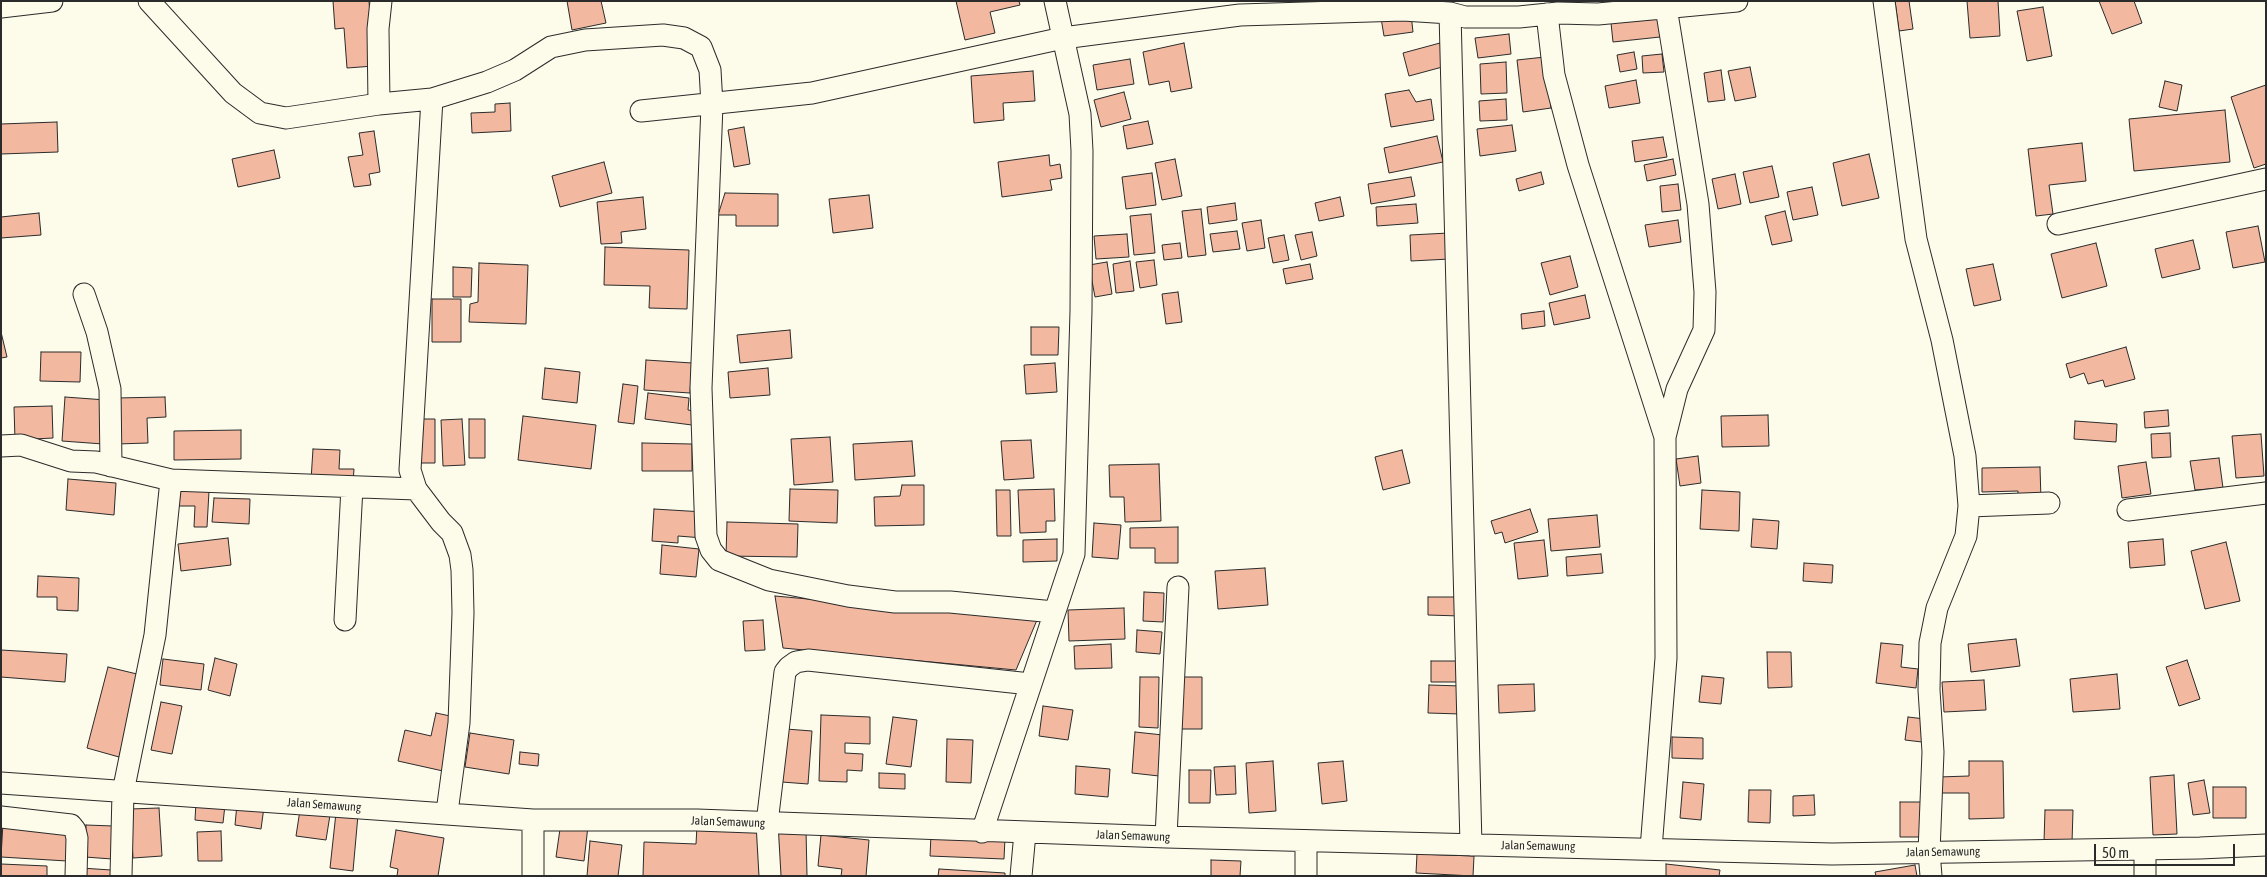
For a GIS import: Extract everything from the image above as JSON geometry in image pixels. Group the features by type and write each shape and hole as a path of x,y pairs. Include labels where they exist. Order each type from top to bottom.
{"street":[{"path":"1,7 52,1"},
{"path":"149,1 233,93 260,112 275,117 300,117 379,104 432,99 487,82 515,70 551,47 585,40 663,35 684,38 701,47 710,70 712,105 701,388 706,536 711,550 720,560 769,580 848,596 895,602 950,602 1054,612"},
{"path":"379,104 378,29 380,1"},
{"path":"982,832 1074,554 1082,192 1080,114 1055,1"},
{"path":"641,111 812,93 1064,38 1250,8 1403,6 1465,17 1519,17 1547,14 1598,14 1666,5 1737,1"},
{"path":"1884,1 1916,239 1942,340 1965,456 1969,506 1966,536 1937,608 1930,636 1929,690 1933,752 1929,852 1931,876"},
{"path":"1651,849 1666,658 1665,437 1677,389 1704,330 1705,292 1698,204 1666,5"},
{"path":"1450,13 1470,845"},
{"path":"1547,14 1554,75 1578,165 1665,437"},
{"path":"432,99 410,470 416,490 441,522 452,532 460,555 462,570 463,613 459,723 447,812"},
{"path":"2058,224 2266,179"},
{"path":"84,294 97,332 110,389 111,466"},
{"path":"1,446 21,445 71,461 96,462 170,480 416,490"},
{"path":"121,876 123,792 155,635 170,480"},
{"path":"344,620 352,487"},
{"path":"2128,510 2266,493"},
{"path":"1969,506 2049,503"},
{"path":"1166,837 1178,587"},
{"path":"770,876 767,823 785,672 796,662 808,660 1030,684"},
{"name":"Jalan Semawung","path":"1,783 447,812 533,820 697,820 982,832 1306,841 1832,854 2145,849 2266,844"},
{"path":"1,817 71,824 77,838 76,876"},
{"path":"533,820 533,876"},
{"path":"1021,876 1025,833"},
{"path":"1306,841 1306,876"},
{"path":"2145,849 2145,876"}],"building":[{"path":"333,1 369,1 374,66 347,68 344,28 335,29"},
{"path":"567,1 601,1 606,23 572,30"},
{"path":"956,1 1019,1 1020,5 990,12 995,33 965,40"},
{"path":"1895,1 1909,1 1913,29 1899,31"},
{"path":"1967,1 1998,1 2000,36 1970,38"},
{"path":"2099,1 2134,1 2142,23 2112,34"},
{"path":"2043,7 2052,56 2027,61 2017,11"},
{"path":"1411,14 1413,32 1384,36 1381,18"},
{"path":"1658,19 1660,37 1613,42 1611,23"},
{"path":"1509,34 1511,54 1478,58 1475,38"},
{"path":"1184,43 1192,88 1171,92 1169,81 1149,85 1143,52"},
{"path":"1440,43 1446,66 1409,76 1403,53"},
{"path":"1634,52 1637,69 1620,72 1617,55"},
{"path":"1662,54 1664,72 1643,73 1642,56"},
{"path":"1545,57 1551,108 1523,112 1517,60"},
{"path":"1130,59 1134,84 1097,90 1093,65"},
{"path":"1506,62 1507,93 1481,94 1480,64"},
{"path":"1750,67 1756,97 1735,101 1728,71"},
{"path":"1721,70 1725,100 1708,102 1704,73"},
{"path":"1033,71 1035,101 1003,103 1004,120 974,123 971,76"},
{"path":"1636,80 1640,103 1609,108 1605,86"},
{"path":"2165,81 2182,85 2177,111 2159,107"},
{"path":"2266,85 2266,164 2254,168 2231,97"},
{"path":"1409,90 1416,102 1431,99 1434,120 1391,127 1385,94"},
{"path":"1124,92 1131,119 1101,127 1094,100"},
{"path":"1506,99 1507,120 1480,121 1479,101"},
{"path":"510,103 511,131 472,133 471,113 495,112 495,104"},
{"path":"2225,110 2230,162 2134,171 2129,119"},
{"path":"1148,121 1153,144 1127,149 1123,126"},
{"path":"57,122 58,152 1,154 1,124"},
{"path":"1512,125 1516,151 1480,156 1477,129"},
{"path":"744,127 750,164 734,167 728,130"},
{"path":"374,131 380,172 369,174 371,185 354,187 348,157 363,155 359,133"},
{"path":"1437,136 1443,162 1389,173 1384,148"},
{"path":"1663,137 1667,157 1635,162 1632,141"},
{"path":"2082,143 2086,181 2049,185 2053,214 2036,216 2028,149"},
{"path":"274,150 280,178 238,187 232,159"},
{"path":"1869,154 1879,198 1842,206 1833,163"},
{"path":"1049,155 1050,166 1060,164 1062,178 1050,180 1052,190 1002,197 998,162"},
{"path":"1175,159 1182,196 1162,200 1155,163"},
{"path":"1673,159 1676,175 1647,181 1644,165"},
{"path":"604,162 612,193 560,207 552,176"},
{"path":"1772,166 1779,197 1750,203 1743,172"},
{"path":"1541,172 1544,184 1519,191 1516,179"},
{"path":"1152,173 1156,205 1126,209 1122,177"},
{"path":"1735,174 1741,204 1718,209 1712,179"},
{"path":"1411,177 1415,196 1371,204 1368,184"},
{"path":"1678,184 1681,210 1662,212 1660,186"},
{"path":"1812,187 1818,215 1793,220 1787,192"},
{"path":"725,193 778,194 778,226 736,226 736,215 718,215"},
{"path":"869,195 873,228 833,233 829,199"},
{"path":"643,197 646,229 621,232 622,243 601,244 597,202"},
{"path":"1340,197 1344,216 1319,221 1315,203"},
{"path":"1235,203 1237,220 1209,224 1207,207"},
{"path":"1416,204 1418,223 1377,226 1376,207"},
{"path":"1201,209 1206,255 1188,257 1182,211"},
{"path":"1785,211 1792,241 1772,245 1765,216"},
{"path":"39,213 41,235 1,238 1,217"},
{"path":"1151,214 1155,253 1134,255 1130,216"},
{"path":"1261,220 1265,248 1247,251 1242,223"},
{"path":"1678,220 1681,242 1649,247 1645,225"},
{"path":"2258,226 2265,262 2233,268 2226,232"},
{"path":"1237,231 1240,249 1213,252 1210,234"},
{"path":"1312,232 1317,256 1301,260 1295,235"},
{"path":"1449,233 1450,259 1411,261 1410,235"},
{"path":"1127,234 1129,257 1096,259 1094,236"},
{"path":"1284,235 1289,260 1273,263 1268,238"},
{"path":"2193,240 2200,269 2162,278 2155,249"},
{"path":"1180,243 1182,258 1164,260 1162,245"},
{"path":"2096,243 2107,286 2062,298 2051,254"},
{"path":"605,247 689,250 687,309 649,308 650,286 604,285"},
{"path":"1570,256 1578,287 1550,295 1541,263"},
{"path":"1154,260 1157,285 1140,288 1136,262"},
{"path":"1130,261 1134,291 1116,293 1113,264"},
{"path":"1107,262 1112,294 1095,297 1089,265"},
{"path":"479,263 528,265 526,324 469,322 470,304 478,302"},
{"path":"1310,264 1313,279 1286,284 1283,269"},
{"path":"1993,264 2001,300 1974,306 1966,269"},
{"path":"453,267 472,268 471,297 453,297"},
{"path":"1178,292 1182,322 1166,324 1162,294"},
{"path":"1585,295 1590,318 1554,325 1549,303"},
{"path":"432,299 461,299 461,342 432,342"},
{"path":"1544,311 1545,326 1522,329 1521,314"},
{"path":"1031,327 1059,327 1058,355 1031,355"},
{"path":"790,330 792,358 740,363 737,335"},
{"path":"1,332 7,357 1,358"},
{"path":"2126,347 2135,379 2105,387 2103,380 2088,384 2084,373 2070,378 2066,364"},
{"path":"41,352 81,352 80,382 40,381"},
{"path":"646,360 692,363 690,393 644,390"},
{"path":"1055,363 1057,392 1026,394 1024,365"},
{"path":"545,368 580,372 577,403 542,399"},
{"path":"768,368 770,395 730,398 728,372"},
{"path":"623,384 638,386 634,424 618,422"},
{"path":"648,393 689,398 688,410 694,411 692,425 645,419"},
{"path":"65,397 106,400 103,444 62,441"},
{"path":"165,397 166,417 147,418 148,443 117,444 116,398"},
{"path":"52,406 53,438 15,440 14,407"},
{"path":"2168,410 2169,426 2145,428 2144,412"},
{"path":"1768,415 1769,446 1722,447 1721,416"},
{"path":"523,416 596,425 591,469 518,460"},
{"path":"419,419 435,419 435,463 419,463"},
{"path":"462,419 465,465 443,466 441,420"},
{"path":"469,419 485,419 485,458 469,458"},
{"path":"2075,421 2117,424 2116,442 2074,439"},
{"path":"241,430 241,459 174,460 174,431"},
{"path":"2170,433 2171,457 2152,458 2151,434"},
{"path":"2261,434 2264,476 2236,478 2232,436"},
{"path":"830,437 833,482 794,485 791,439"},
{"path":"1031,440 1034,478 1004,480 1001,441"},
{"path":"912,441 915,476 855,480 853,444"},
{"path":"642,443 692,444 692,471 642,471"},
{"path":"313,449 340,450 339,469 354,469 353,483 311,480"},
{"path":"1402,450 1410,483 1383,490 1375,457"},
{"path":"1698,456 1701,483 1680,486 1676,459"},
{"path":"2219,458 2223,488 2195,490 2190,461"},
{"path":"2146,462 2151,494 2122,498 2118,466"},
{"path":"1159,464 1161,521 1125,522 1124,497 1110,497 1109,465"},
{"path":"2040,467 2041,500 2018,500 2018,491 1982,492 1982,468"},
{"path":"68,479 116,483 114,515 66,510"},
{"path":"902,485 924,485 924,525 875,526 874,497 900,496"},
{"path":"790,489 838,490 837,523 789,521"},
{"path":"1054,489 1055,521 1046,521 1046,532 1020,533 1018,490"},
{"path":"175,490 209,491 207,527 194,527 195,506 175,506"},
{"path":"996,490 1010,490 1011,536 997,536"},
{"path":"1702,490 1740,492 1739,531 1700,529"},
{"path":"214,498 250,499 249,524 212,522"},
{"path":"654,509 704,512 703,538 678,536 678,543 652,541"},
{"path":"1530,509 1538,532 1505,543 1502,532 1495,534 1491,521"},
{"path":"1597,515 1600,547 1551,551 1548,519"},
{"path":"1753,519 1779,521 1777,549 1751,547"},
{"path":"727,522 798,524 797,557 726,556"},
{"path":"1094,523 1121,525 1118,559 1092,557"},
{"path":"1178,527 1178,563 1155,563 1155,548 1130,548 1130,528"},
{"path":"228,538 231,565 181,571 178,544"},
{"path":"1057,539 1057,561 1023,562 1023,540"},
{"path":"2163,539 2165,565 2130,568 2128,542"},
{"path":"1544,540 1548,576 1518,579 1514,543"},
{"path":"2226,542 2240,601 2205,609 2191,551"},
{"path":"662,545 699,549 696,577 660,574"},
{"path":"1601,554 1603,573 1567,576 1566,557"},
{"path":"1804,563 1833,565 1832,583 1803,581"},
{"path":"1265,568 1268,605 1218,609 1215,571"},
{"path":"38,576 79,578 78,611 57,610 57,597 37,597"},
{"path":"1144,592 1164,593 1163,622 1143,621"},
{"path":"775,596 1037,620 1016,670 783,648"},
{"path":"1428,597 1460,597 1460,616 1428,615"},
{"path":"1124,608 1125,639 1069,641 1068,610"},
{"path":"763,620 765,650 745,651 743,621"},
{"path":"1137,630 1162,632 1160,654 1136,652"},
{"path":"2016,639 2020,666 1971,672 1968,644"},
{"path":"1881,643 1903,645 1901,667 1918,669 1916,688 1876,683"},
{"path":"1111,644 1112,668 1075,669 1074,646"},
{"path":"1,650 67,654 65,682 1,677"},
{"path":"1767,652 1791,652 1792,687 1768,688"},
{"path":"215,658 237,664 230,696 208,690"},
{"path":"163,659 204,664 201,690 160,685"},
{"path":"2187,660 2200,699 2179,706 2166,667"},
{"path":"1431,661 1462,661 1462,682 1431,682"},
{"path":"108,667 141,675 119,757 87,748"},
{"path":"2117,674 2120,709 2073,712 2070,679"},
{"path":"1702,676 1724,678 1721,704 1699,702"},
{"path":"1140,677 1159,677 1158,728 1139,727"},
{"path":"1177,677 1202,677 1202,729 1177,729"},
{"path":"1984,680 1986,710 1944,712 1942,682"},
{"path":"1534,684 1535,711 1499,713 1498,685"},
{"path":"1429,685 1462,686 1461,714 1428,713"},
{"path":"161,702 182,706 172,754 151,750"},
{"path":"1043,706 1073,710 1068,740 1039,736"},
{"path":"436,713 455,717 443,771 398,761 405,730 431,736"},
{"path":"821,715 870,717 870,744 845,743 845,753 863,754 862,771 847,770 847,782 819,781"},
{"path":"893,717 917,720 911,767 886,764"},
{"path":"1908,717 1925,719 1922,742 1905,740"},
{"path":"786,729 812,731 808,784 782,782"},
{"path":"1135,732 1163,735 1159,776 1132,773"},
{"path":"470,733 514,740 509,774 465,767"},
{"path":"1672,737 1703,738 1703,759 1672,758"},
{"path":"947,739 973,740 971,783 946,782"},
{"path":"520,752 539,754 538,766 519,764"},
{"path":"1273,761 1276,811 1249,813 1246,763"},
{"path":"1343,761 1347,801 1322,804 1318,763"},
{"path":"1969,761 2003,761 2004,818 1969,819 1969,793 1938,793 1938,777 1969,776"},
{"path":"1076,766 1110,769 1108,797 1075,794"},
{"path":"1235,766 1236,794 1216,795 1214,767"},
{"path":"1189,770 1211,770 1210,803 1189,803"},
{"path":"879,773 905,774 905,789 879,788"},
{"path":"2174,775 2177,834 2153,835 2150,777"},
{"path":"2204,780 2210,813 2193,815 2188,783"},
{"path":"1683,782 1704,784 1701,820 1680,818"},
{"path":"2213,787 2246,787 2246,818 2213,818"},
{"path":"1749,790 1771,790 1770,823 1748,822"},
{"path":"1814,795 1815,815 1793,816 1793,796"},
{"path":"196,802 225,805 223,823 195,820"},
{"path":"1900,802 1927,802 1927,837 1900,837"},
{"path":"237,804 264,807 261,829 235,825"},
{"path":"159,808 162,856 133,858 130,809"},
{"path":"300,810 330,815 326,840 296,836"},
{"path":"2045,810 2073,810 2072,843 2044,842"},
{"path":"336,813 358,815 353,871 330,868"},
{"path":"561,822 588,826 584,861 556,857"},
{"path":"3,823 69,828 67,861 1,857"},
{"path":"86,825 113,826 112,859 85,857"},
{"path":"697,826 766,828 765,876 643,876 644,842 696,844"},
{"path":"772,829 806,829 807,876 773,876"},
{"path":"396,830 444,838 438,876 397,876 398,869 390,867"},
{"path":"221,831 222,861 198,861 197,832"},
{"path":"821,835 869,840 866,876 841,876 842,869 818,866"},
{"path":"931,835 1005,838 1004,859 930,856"},
{"path":"590,841 622,845 618,876 587,876"},
{"path":"1417,854 1474,856 1473,876 1416,873"},
{"path":"1211,860 1241,861 1240,876 1211,876"},
{"path":"1,864 47,866 47,876 1,876"},
{"path":"1666,864 1720,870 1719,876 1666,876"},
{"path":"1915,865 1917,876 1876,876 1875,872"},
{"path":"81,868 111,870 110,876 81,876"},
{"path":"939,869 1005,873 1005,876 938,876"}]}
